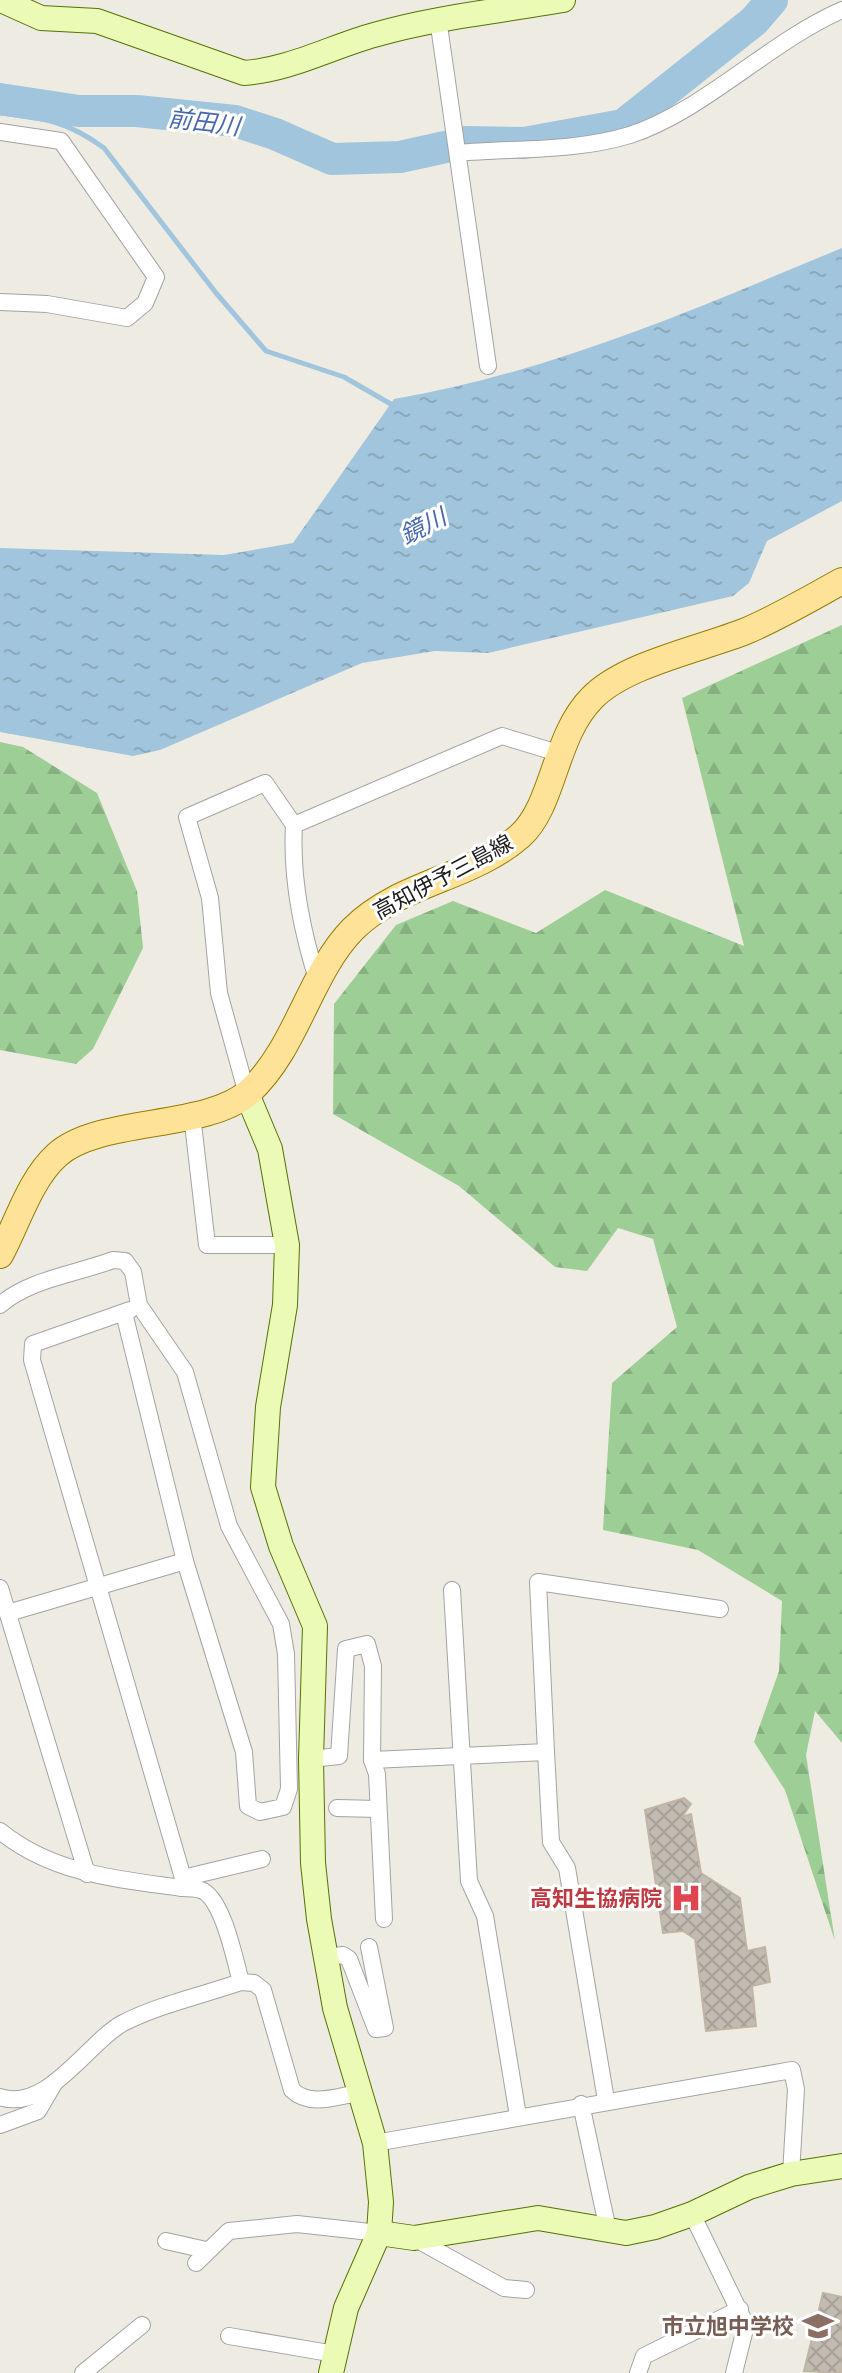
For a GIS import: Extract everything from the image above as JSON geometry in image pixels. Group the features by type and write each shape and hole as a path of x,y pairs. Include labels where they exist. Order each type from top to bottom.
{"main road":[{"name":"高知伊予三島線","path":"247,1094 278,1055 350,932 372,912 418,885 487,859 523,833 546,790 558,753 580,711 607,686 638,670 750,629 842,581"},
{"path":"0,1255 46,1167 57,1155 85,1139 192,1115 247,1094"}],"street":[{"path":"1,0 41,18 97,21 244,73 265,71 374,35 438,19 563,0"},
{"path":"458,153 529,152 629,135 681,111 780,43 842,10"},
{"path":"438,19 488,366"},
{"path":"0,132 61,141 156,277 145,303 127,318 47,304 0,302"},
{"path":"294,825 502,736 558,753"},
{"path":"229,2336 333,2363 346,2308 379,2233 381,2202 375,2143 358,2093 326,1957 313,1863 311,1759 315,1626 281,1546 263,1487 268,1407 285,1305 287,1245 270,1149 247,1094 219,993 210,898 187,817 265,783 294,825 292,857 308,952 318,983"},
{"path":"192,1115 207,1245 287,1245"},
{"path":"0,1305 12,1294 31,1286 113,1260 125,1261 133,1272 131,1309 185,1561 244,1752 248,1806 260,1812 283,1807 289,1789 286,1654 281,1624 275,1606 229,1526 185,1372 131,1309"},
{"path":"131,1309 33,1344 32,1360 100,1588 182,1883"},
{"path":"8,1613 185,1561"},
{"path":"606,2100 567,1868 551,1842 538,1582 720,1609"},
{"path":"0,1588 87,1874"},
{"path":"452,1590 469,1881 485,1916 518,2116"},
{"path":"311,1759 339,1756 346,1649 360,1643 371,1649 373,1666 372,1760 377,1774 384,1919"},
{"path":"372,1760 546,1752"},
{"path":"337,1808 378,1809"},
{"path":"0,1831 32,1853 87,1874 182,1883 203,1891 222,1917 241,1982"},
{"path":"182,1883 262,1859"},
{"path":"326,1957 343,1955 349,1959 376,2029 385,2028 369,1947"},
{"path":"0,2097 24,2097 55,2082 122,2024 241,1982 254,1983 263,1990 292,2090 301,2098 313,2100 358,2093"},
{"path":"375,2143 581,2104 792,2070 796,2089 791,2174"},
{"path":"0,2125 38,2111 55,2082"},
{"path":"581,2104 608,2230"},
{"path":"166,2241 201,2256 229,2231 297,2224 414,2238 528,2219 626,2233 692,2214 749,2187 791,2174 842,2166"},
{"path":"692,2214 746,2325 734,2373"},
{"path":"414,2238 504,2288 526,2290"},
{"path":"638,2373 644,2356 740,2309"},
{"path":"83,2373 142,2325"}],"green space":[{"path":"842,625 842,1743 815,1711 806,1755 835,1941 785,1790 754,1742 779,1671 782,1601 698,1550 603,1530 612,1383 677,1327 653,1239 618,1228 587,1271 555,1267 459,1186 333,1114 334,1004 396,925 453,901 536,933 605,890 744,946 682,698"},
{"path":"0,742 23,747 97,793 137,891 143,948 93,1049 76,1064 0,1050"}],"water":[{"name":"鏡川","path":"842,248 842,501 767,541 749,583 733,596 488,653 435,651 362,663 160,750 133,756 0,732 0,548 224,555 293,543 394,399 452,388 566,356"}],"building":[{"path":"684,1798 691,1804 682,1817 691,1814 701,1873 740,1898 747,1951 765,1947 770,1982 752,1986 756,2026 706,2031 695,1939 683,1931 663,1933 645,1810"},
{"path":"823,2293 842,2297 842,2373 804,2371"}],"waterway":[{"name":"前田川","path":"466,142 524,143 623,125 754,21 772,0"},
{"name":"前田川","path":"0,99 79,111 137,111 235,121 275,134 332,159 400,157 450,146"},
{"path":"0,113 67,126 104,148 216,293 266,351 344,377 396,407"}],"place":[{"name":"高知生協病院","path":"686,1898"},
{"name":"市立旭中学校","path":"818,2326"}]}
